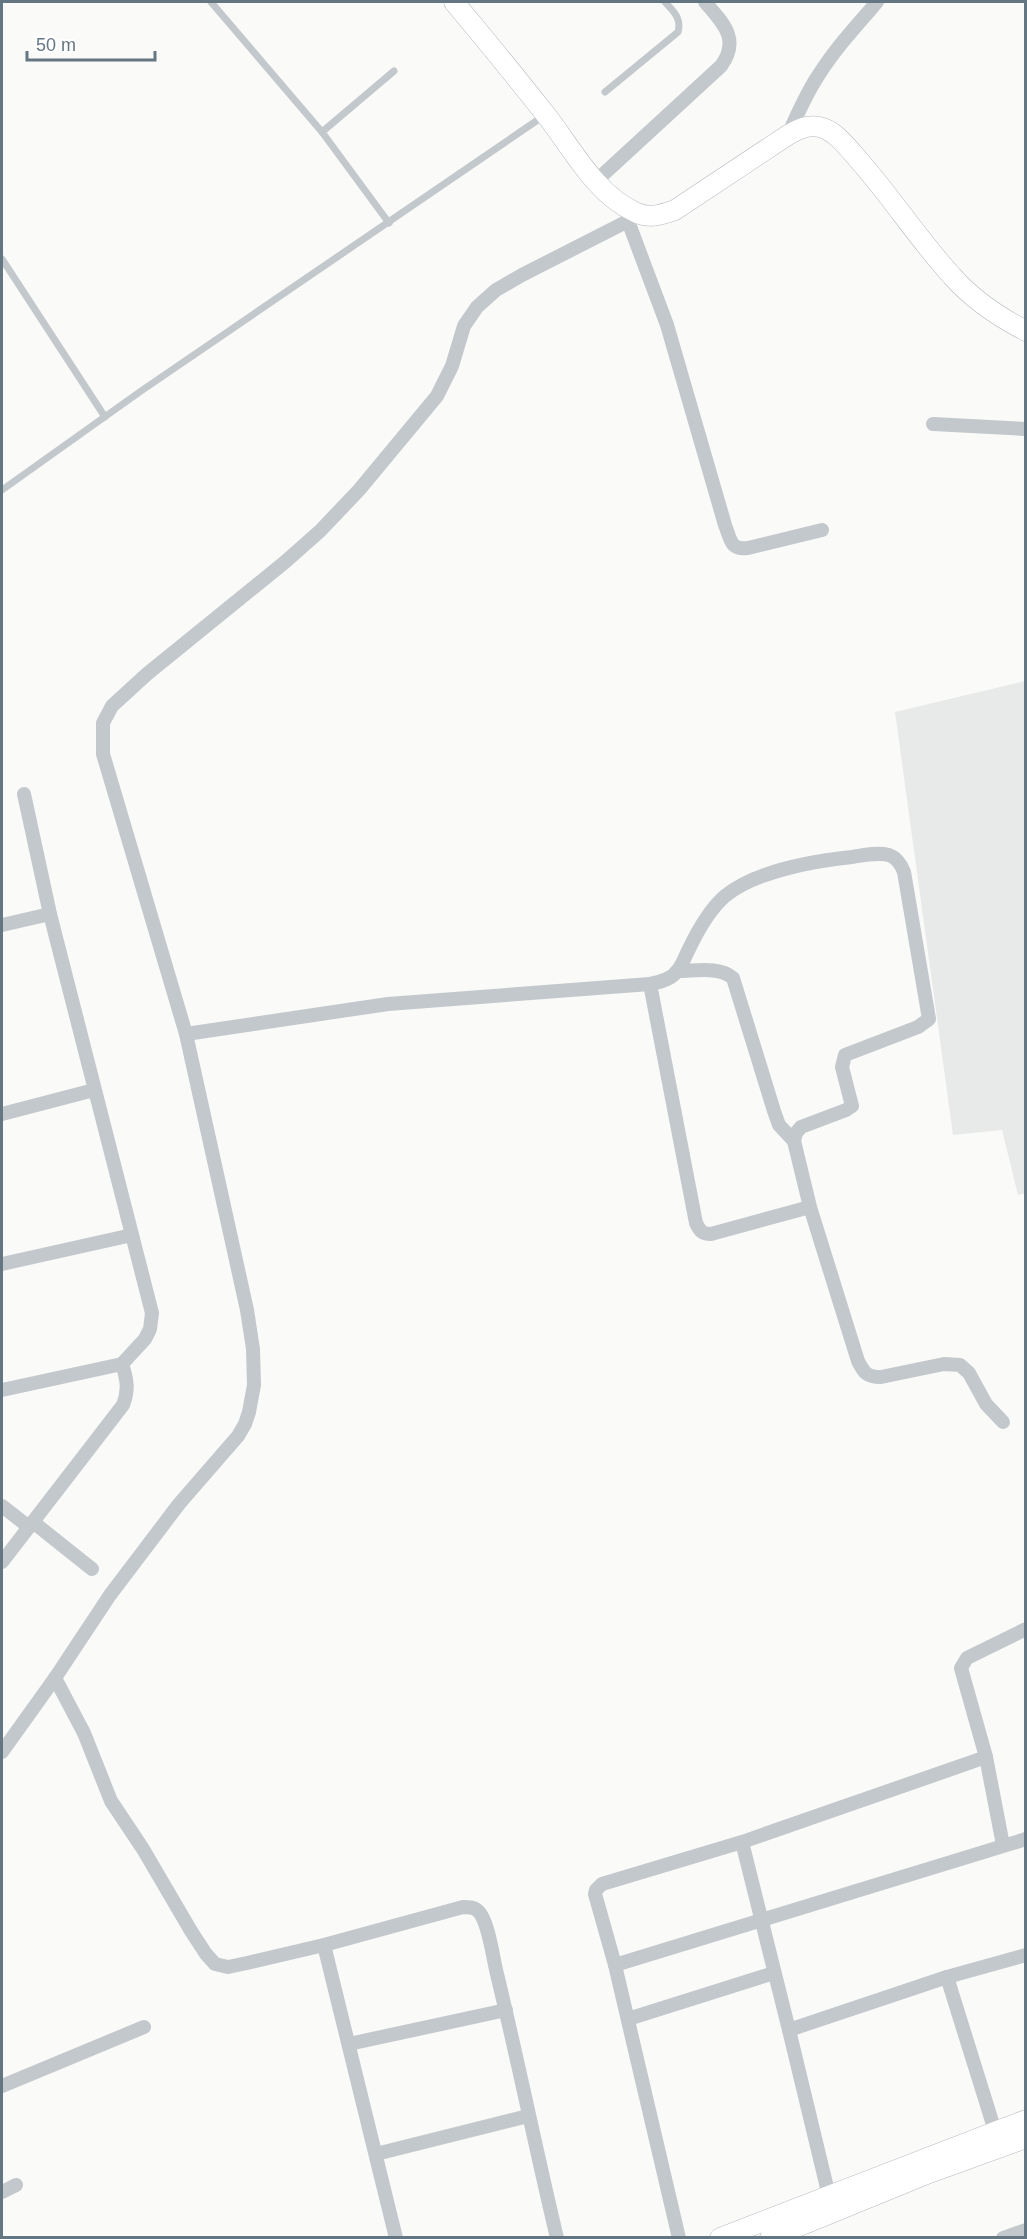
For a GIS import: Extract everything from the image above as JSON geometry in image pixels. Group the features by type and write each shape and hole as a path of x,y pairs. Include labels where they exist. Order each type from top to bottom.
{"street":[{"path":"454,2 607,192 632,217 667,325 725,525 734,546 738,549 748,548 822,530"},
{"path":"607,192 727,59 730,49 727,28 705,2"},
{"path":"788,135 804,98 818,75 877,2"},
{"path":"2,1752 110,1595 179,1504 238,1436 249,1412 254,1385 253,1349 247,1310 186,1034 103,753 103,723 108,712 147,674 294,555 359,490 437,396 452,366 464,326 477,308 496,290 632,217 657,216 675,210 802,128 812,126 824,128 847,146 954,279 990,311 1026,331"},
{"path":"933,424 1026,429"},
{"path":"3,1391 122,1364 145,1339 150,1329 152,1313 50,914 24,794"},
{"path":"186,1034 388,1004 662,982 678,971 704,922 725,896 737,888 773,873 832,859 877,854 891,855 900,862 904,872 929,1019 918,1027 845,1055 842,1067 852,1106 801,1126 794,1141"},
{"path":"2,925 50,914"},
{"path":"678,971 718,970 734,978 774,1112 780,1125 794,1141 810,1207 858,1361 864,1373 871,1377 881,1377 944,1365 960,1365 969,1373 986,1404 1003,1422"},
{"path":"650,984 696,1223 700,1230 704,1234 711,1234 810,1207"},
{"path":"2,1114 94,1090"},
{"path":"2,1264 132,1234"},
{"path":"2,1562 123,1405 128,1394 128,1386 122,1364"},
{"path":"2,1506 92,1569"},
{"path":"1003,1845 986,1757 961,1668 967,1658 1026,1629"},
{"path":"55,1678 84,1732 111,1801 143,1849 191,1931 215,1964 228,1967 324,1945 463,1907 472,1907 480,1912 506,2010 557,2238"},
{"path":"680,2238 596,1894 598,1887 742,1842 986,1757"},
{"path":"615,1965 763,1922 1026,1839"},
{"path":"742,1842 829,2196"},
{"path":"324,1945 396,2238"},
{"path":"789,2030 947,1977 1026,1954"},
{"path":"628,2019 774,1973"},
{"path":"947,1977 995,2132"},
{"path":"349,2044 506,2010"},
{"path":"2,2086 144,2026"},
{"path":"376,2154 528,2116"},
{"path":"720,2238 1026,2120"},
{"path":"770,2238 1026,2138"},
{"path":"2,2192 16,2185"},
{"path":"1004,2237 1026,2230"}],"lane":[{"path":"211,2 322,132 389,223"},
{"path":"605,92 678,32 680,26 676,14 665,2"},
{"path":"322,132 394,71"},
{"path":"2,490 546,115"},
{"path":"2,259 105,417"}],"shaded area":[{"path":"1025,681 1026,1193 1018,1195 1002,1130 953,1135 895,712"}]}
